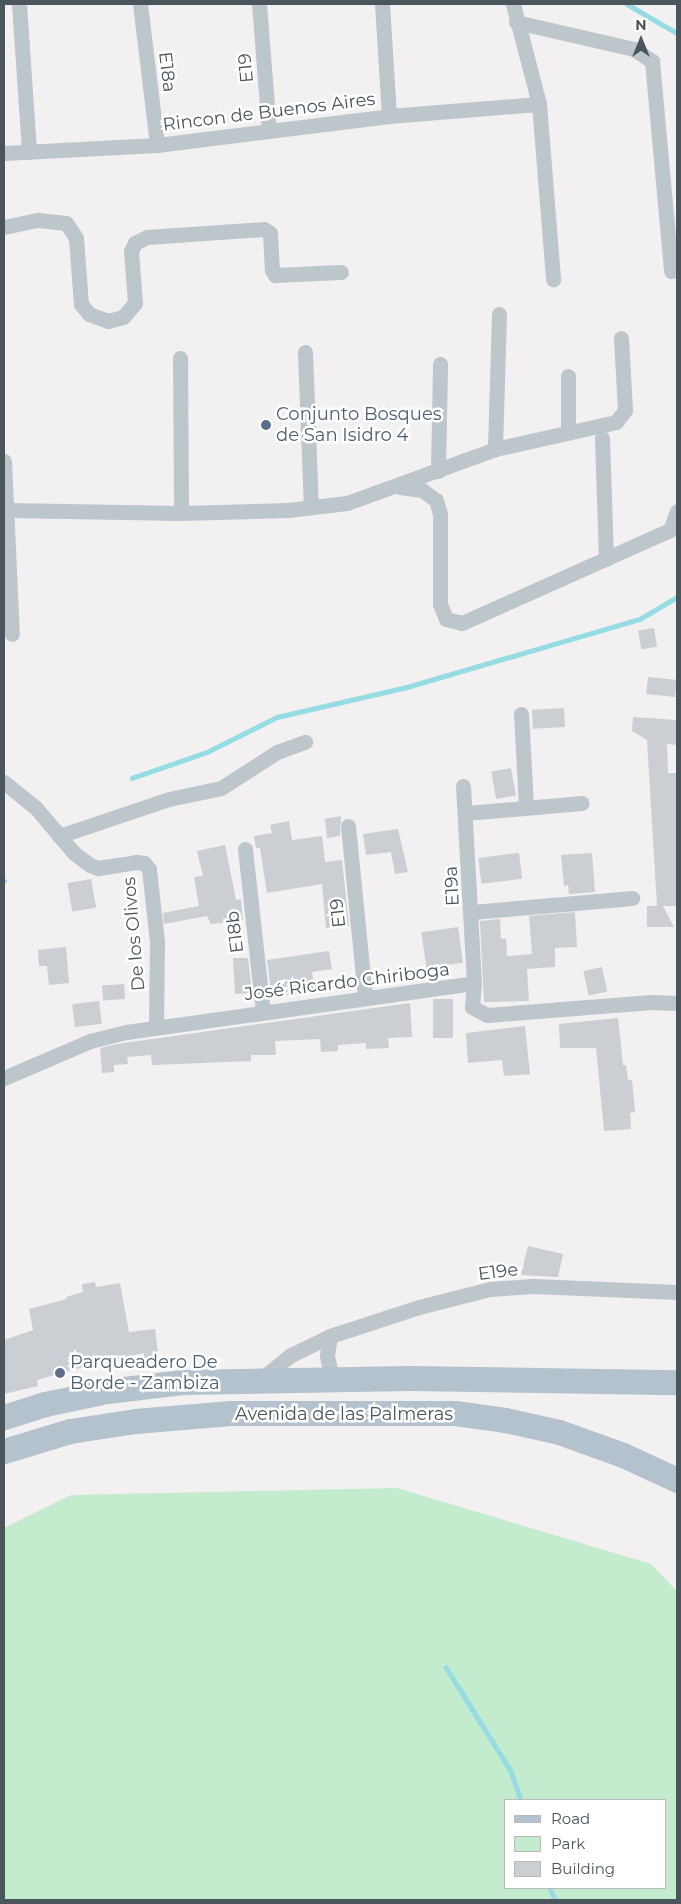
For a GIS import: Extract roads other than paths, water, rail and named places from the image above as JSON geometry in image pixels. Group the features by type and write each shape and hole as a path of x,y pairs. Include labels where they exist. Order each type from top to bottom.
{"main road":[{"name":"Avenida de las Palmeras","path":"4,1417 46,1404 108,1391 182,1382 332,1378 677,1382"},
{"name":"Avenida de las Palmeras","path":"4,1451 70,1432 135,1421 231,1413 454,1413 505,1420 559,1432 623,1455 677,1480"}],"street":[{"path":"19,4 29,152"},
{"name":"E18a","path":"140,4 157,145"},
{"name":"E19","path":"259,4 269,130"},
{"path":"382,4 389,116"},
{"path":"513,4 516,22 539,104 553,279"},
{"path":"516,22 634,49 652,62 672,271"},
{"name":"Rincon de Buenos Aires","path":"4,153 157,145 389,116 539,104"},
{"path":"4,227 38,220 66,223 76,238 81,304 89,314 108,321 123,317 135,303 131,251 135,243 147,237 264,229 270,233 272,270 276,275 340,272"},
{"path":"495,449 499,314"},
{"path":"8,510 181,513 311,507 347,503 495,449 611,424 624,415 621,338"},
{"path":"305,352 311,507"},
{"path":"180,358 181,513"},
{"path":"438,470 440,364"},
{"path":"568,376 568,432"},
{"path":"602,438 606,559"},
{"path":"4,461 8,510 12,634"},
{"path":"396,486 422,490 436,500 440,514 440,604 446,619 462,623 670,530 677,511"},
{"path":"521,714 526,807"},
{"path":"59,836 169,799 221,788 277,752 305,742"},
{"name":"De los Olivos","path":"4,782 36,808 59,836 90,865 98,868 136,862 144,863 149,870 157,942 156,1027"},
{"name":"E19a","path":"463,786 472,912 474,983"},
{"path":"466,813 582,803"},
{"name":"E19","path":"348,826 365,997"},
{"name":"E18b","path":"245,849 264,1011"},
{"path":"472,912 632,898"},
{"name":"José Ricardo Chiriboga","path":"4,1078 90,1041 156,1027 474,983 472,1007 487,1015 651,1002 677,1004"},
{"name":"E19e","path":"261,1379 291,1355 330,1336 419,1307 490,1289 533,1286 677,1292"},
{"path":"330,1336 327,1356 332,1378"}],"waterway":[{"path":"627,4 677,33"},
{"path":"132,778 207,752 277,717 407,687 640,619 677,597"},
{"path":"446,1667 511,1771 521,1799"},
{"path":"550,1889 555,1900"}],"place":[{"name":"Conjunto Bosques de San Isidro 4","path":"266,425"},
{"name":"Parqueadero De Borde - Zambiza","path":"60,1373"}]}
